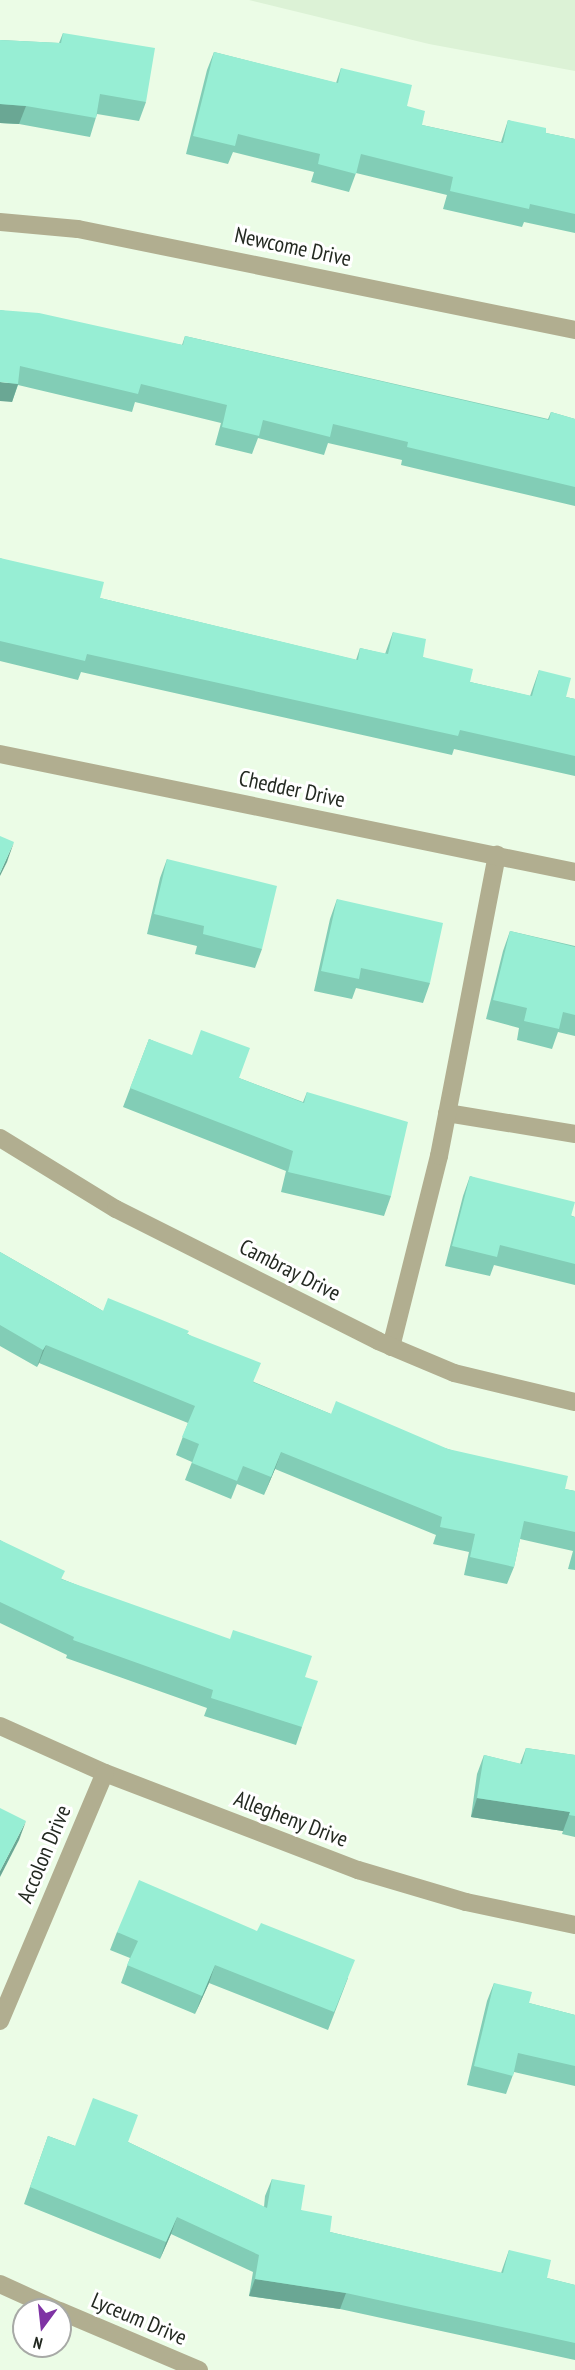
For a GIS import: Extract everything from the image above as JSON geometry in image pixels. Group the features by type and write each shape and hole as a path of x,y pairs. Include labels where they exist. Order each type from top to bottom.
{"street":[{"name":"Newcome Drive","path":"0,222 78,229 575,330"},
{"name":"Chedder Drive","path":"0,754 575,872"},
{"path":"390,1347 447,1113 496,855"},
{"path":"447,1113 575,1134"},
{"name":"Cambray Drive","path":"0,1138 117,1209 390,1347 454,1373 575,1402"},
{"name":"Allegheny Drive","path":"0,1726 105,1773 358,1870 466,1902 575,1925"},
{"name":"Accolon Drive","path":"0,2021 105,1773"},
{"name":"Lyceum Drive","path":"0,2284 30,2298"},
{"name":"Lyceum Drive","path":"72,2317 199,2370"}],"shaded area":[{"path":"249,0 575,0 575,71 429,44"}],"building":[{"path":"63,33 155,48 146,102 100,94 96,118 0,104 0,40 61,43"},
{"path":"214,52 338,83 341,68 412,85 407,106 425,111 422,125 503,143 508,120 546,128 546,133 575,139 575,214 530,204 529,209 450,191 453,177 361,154 356,174 318,164 320,154 238,134 235,146 193,136"},
{"path":"0,310 39,313 183,345 185,336 549,420 551,412 575,419 575,487 407,447 408,442 333,424 330,437 263,420 259,436 222,427 227,405 141,384 138,394 20,366 18,384 0,382"},
{"path":"0,558 104,582 100,598 358,660 360,648 388,654 393,632 426,639 423,657 473,669 470,682 532,696 539,670 571,678 566,697 575,699 575,756 460,730 458,736 87,654 85,661 0,641"},
{"path":"0,836 14,842 0,873"},
{"path":"167,859 277,886 262,949 203,934 204,926 154,914"},
{"path":"337,899 443,923 430,983 361,968 359,979 321,971"},
{"path":"510,931 575,947 575,1015 563,1012 559,1029 524,1021 527,1008 493,1000"},
{"path":"201,1030 250,1048 239,1078 304,1103 307,1092 408,1122 391,1196 288,1172 293,1151 130,1088 149,1039 192,1055"},
{"path":"470,1176 575,1202 571,1216 575,1217 575,1264 500,1245 497,1257 452,1246"},
{"path":"0,1252 103,1311 108,1298 189,1331 187,1334 261,1363 253,1382 331,1414 336,1401 448,1449 568,1476 565,1489 575,1491 575,1532 524,1521 514,1567 470,1557 475,1534 440,1527 442,1517 281,1452 271,1477 243,1466 237,1481 192,1463 199,1444 182,1437 195,1406 46,1345 43,1350 0,1325"},
{"path":"0,1540 65,1571 61,1579 230,1639 233,1630 312,1656 305,1677 318,1681 302,1727 211,1698 213,1690 73,1640 74,1637 0,1602"},
{"path":"526,1748 575,1755 575,1816 569,1815 570,1812 477,1798 484,1755 522,1764"},
{"path":"0,1808 26,1821 0,1871"},
{"path":"139,1880 257,1931 261,1923 355,1960 334,2012 215,1965 202,1996 127,1965 138,1941 117,1932"},
{"path":"494,1983 532,1992 529,2003 575,2015 575,2066 518,2053 513,2076 474,2066"},
{"path":"93,2098 138,2115 128,2142 267,2208 272,2179 305,2185 301,2210 332,2216 330,2232 503,2273 509,2250 551,2260 547,2278 575,2285 575,2343 346,2293 255,2279 259,2255 177,2217 166,2242 30,2187 48,2136 75,2146"}]}
